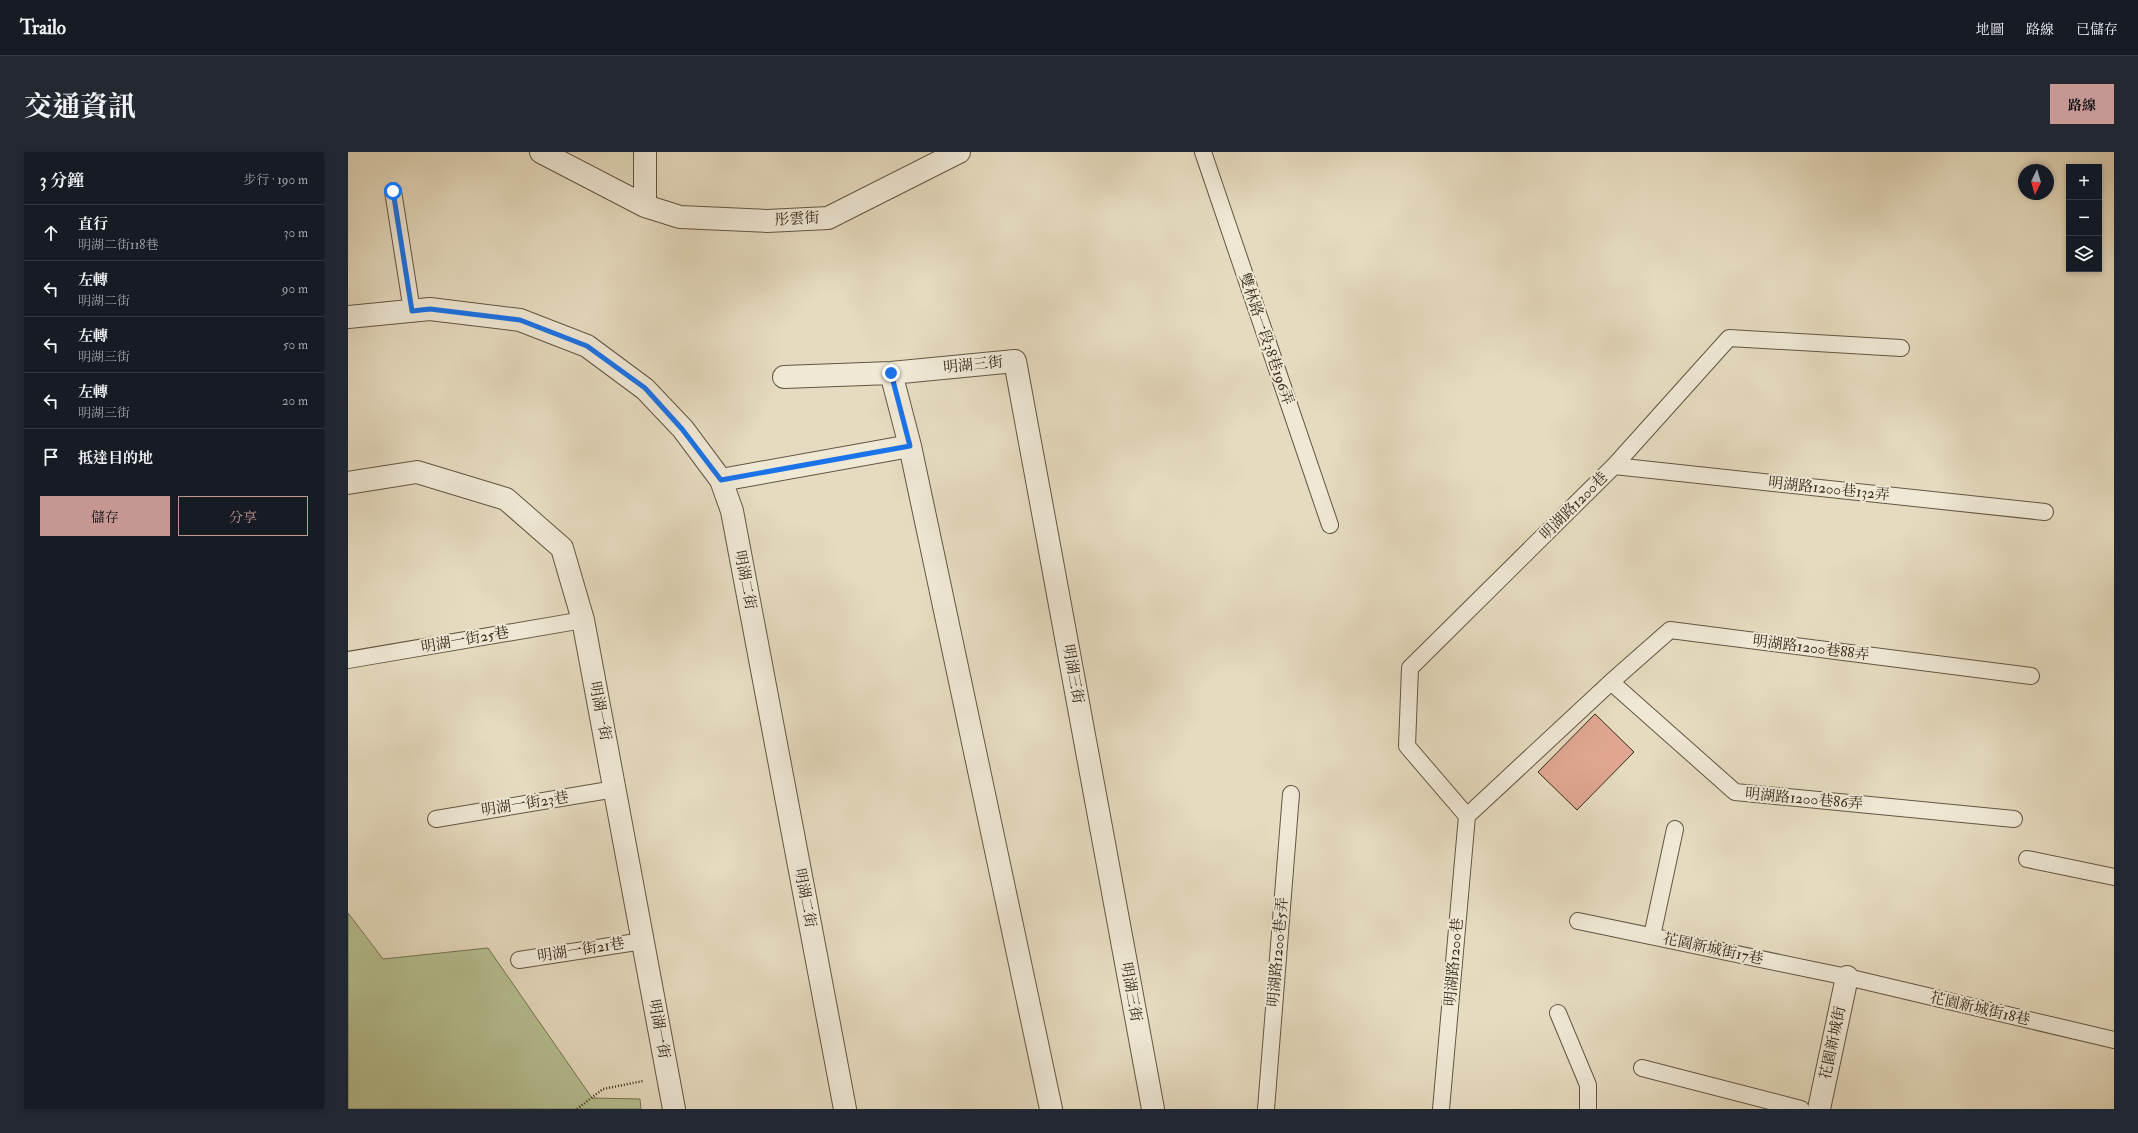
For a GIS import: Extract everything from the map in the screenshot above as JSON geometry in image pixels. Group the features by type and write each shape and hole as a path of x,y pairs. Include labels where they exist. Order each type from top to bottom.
{"street":[{"name":"彤雲街","path":"541,152 645,206 680,217 767,221 828,218 959,152"},
{"path":"645,152 645,206"},
{"name":"明湖二街","path":"348,318 430,309 520,320 587,346 645,388 682,429 721,480 732,510 845,1109"},
{"name":"明湖三街","path":"784,378 891,373 1015,361 1153,1109"},
{"path":"891,373 910,446 1051,1109"},
{"path":"721,480 910,446"},
{"name":"明湖一街","path":"348,483 416,472 506,499 562,548 583,620 674,1109"},
{"name":"花園新城街","path":"1819,1109 1847,977"}],"lane":[{"name":"雙林路一段38巷196弄","path":"1203,152 1330,525"},
{"path":"393,191 412,311"},
{"name":"明湖路1200巷","path":"1441,1109 1467,816 1407,746 1410,668 1614,466 1729,338 1901,348"},
{"name":"明湖路1200巷132弄","path":"1614,466 2045,512"},
{"name":"明湖一街25巷","path":"348,660 583,620"},
{"name":"明湖路1200巷88弄","path":"1610,682 1670,630 2031,676"},
{"path":"1467,816 1610,682"},
{"name":"明湖路1200巷86弄","path":"1610,682 1735,792 2014,819"},
{"name":"明湖一街23巷","path":"436,819 615,789"},
{"name":"明湖路1200巷5弄","path":"1266,1109 1291,794"},
{"path":"1652,936 1675,829"},
{"path":"2027,859 2114,877"},
{"name":"花園新城街17巷","path":"1578,921 1847,977"},
{"name":"明湖一街21巷","path":"519,960 643,941"},
{"name":"花園新城街18巷","path":"1847,977 2114,1040"},
{"path":"1558,1013 1588,1085 1588,1109"},
{"path":"1642,1068 1801,1109"}],"path":[{"path":"577,1109 603,1089 668,1076"}],"green space":[{"path":"348,913 383,959 488,948 592,1098 640,1099 641,1109 348,1109"}],"building":[{"path":"1595,714 1634,752 1577,810 1538,772"}],"route":[{"path":"393,191 412,311 430,309 520,320 587,346 645,388 682,429 721,480 910,446 891,373"}]}
